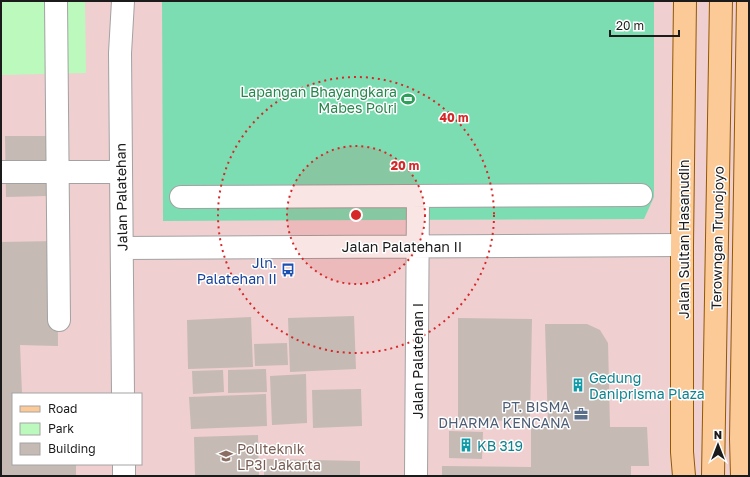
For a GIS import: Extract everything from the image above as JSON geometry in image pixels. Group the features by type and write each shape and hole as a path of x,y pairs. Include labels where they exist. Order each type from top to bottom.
{"main road":[{"name":"Jalan Sultan Hasanudin","path":"684,476 682,452 682,245 685,1"},
{"name":"Terowngan Trunojoyo","path":"713,476 721,1"},
{"name":"Terowngan Trunojoyo","path":"742,476 745,449 748,1"}],"street":[{"path":"56,1 59,320"},
{"name":"Jalan Palatehan","path":"123,1 120,53 123,393"},
{"path":"1,172 120,172"},
{"path":"181,197 641,195"},
{"name":"Jalan Palatehan I","path":"416,476 418,196"},
{"name":"Jalan Palatehan II","path":"122,248 682,245"},
{"path":"124,465 124,476"}],"shaded area":[{"path":"1,1 749,1 749,476 1,476"}],"green space":[{"path":"1,1 85,1 86,73 1,75"},
{"name":"Lapangan Bhayangkara Mabes Polri","path":"162,1 654,1 654,197 644,219 163,221"}],"building":[{"path":"5,136 46,136 46,196 6,197"},
{"path":"57,241 58,346 20,345 22,393 12,393 12,465 76,465 76,476 1,476 1,242"},
{"path":"354,316 356,369 290,372 288,318"},
{"path":"251,317 253,367 188,369 187,320"},
{"path":"458,318 532,319 530,421 458,420"},
{"path":"545,324 587,324 600,330 608,343 610,427 647,427 649,466 631,466 631,476 442,476 442,466 531,467 531,427 548,427"},
{"path":"287,343 288,365 255,366 254,344"},
{"path":"266,369 267,392 228,393 228,370"},
{"path":"223,370 224,392 193,394 192,371"},
{"path":"306,374 307,423 272,425 270,376"},
{"path":"361,389 362,426 313,428 312,390"},
{"path":"266,394 267,426 191,429 189,397"},
{"name":"KB 319","path":"449,431 483,432 482,459 449,458"},
{"name":"Politeknik LP3I Jakarta","path":"258,435 259,476 195,476 194,437"},
{"path":"264,459 360,461 360,476 264,476"}],"place":[{"name":"Lapangan Bhayangkara Mabes Polri","path":"408,99"},
{"name":"Jln. Palatehan II","path":"288,270"},
{"name":"Gedung Daniprisma Plaza","path":"578,385"},
{"name":"PT. BISMA DHARMA KENCANA","path":"581,414"},
{"name":"KB 319","path":"466,445"},
{"name":"Politeknik LP3I Jakarta","path":"226,456"}]}
